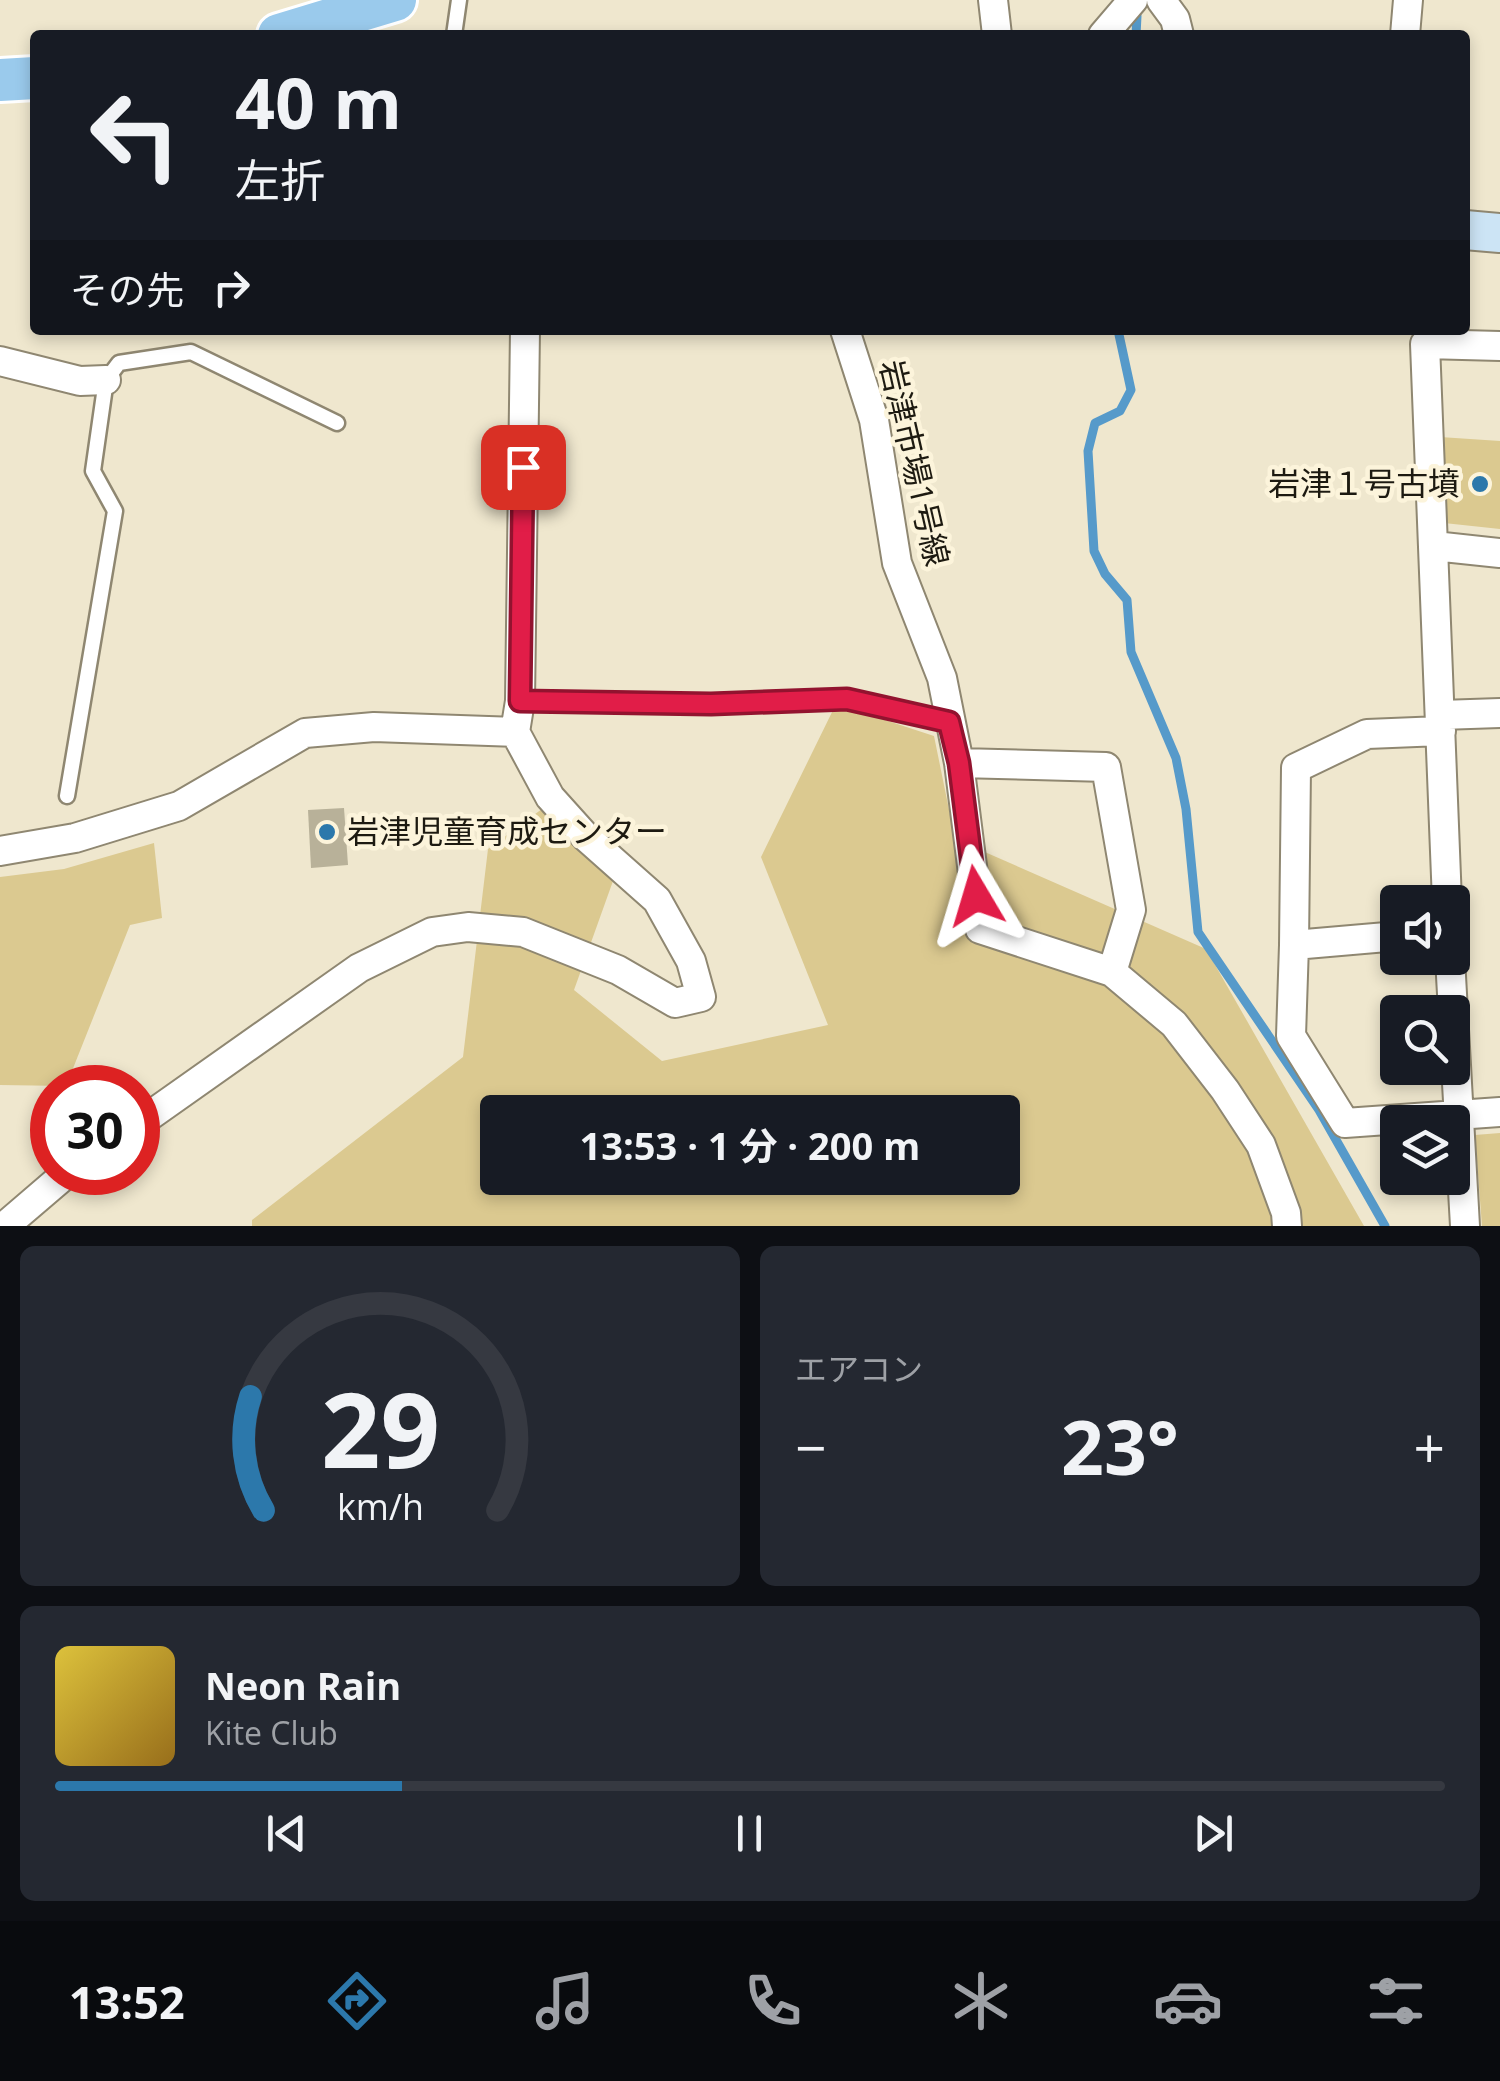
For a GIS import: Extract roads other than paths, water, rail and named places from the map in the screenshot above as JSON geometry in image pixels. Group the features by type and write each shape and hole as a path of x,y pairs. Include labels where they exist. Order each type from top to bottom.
{"main road":[{"path":"295,30 394,0"},
{"path":"0,82 30,79"}],"street":[{"path":"993,0 997,30"},
{"path":"1107,30 1134,0"},
{"path":"1161,0 1177,30"},
{"path":"1388,0 1408,1 1405,30"},
{"path":"0,82 30,92"},
{"path":"1470,230 1500,233"},
{"path":"160,1109 360,968 432,932 468,927 522,932 618,970 675,1003 701,997 691,961 657,900 586,838 550,796 515,732 520,701 525,335"},
{"name":"岩津市場1号線","path":"848,335 874,420 896,562 942,678 959,763 980,928 1112,972 1174,1024 1225,1090 1260,1145 1286,1213 1287,1226"},
{"path":"1446,885 1425,344 1500,346"},
{"path":"0,360 80,382 106,380"},
{"path":"1434,546 1500,552"},
{"path":"1380,1120 1345,1122 1291,1036 1296,768 1367,734 1500,713"},
{"path":"0,851 75,838 180,806 306,733 374,727 515,732"},
{"path":"959,763 1106,767 1132,910 1112,972"},
{"path":"1294,945 1380,938"},
{"path":"1451,975 1459,1105"},
{"path":"1470,1114 1500,1112"},
{"path":"6,1226 42,1195"},
{"path":"1464,1195 1466,1226"}],"lane":[{"path":"455,30 459,0"},
{"path":"67,796 115,511 93,470 106,380 120,364 191,352 337,424"},
{"path":"520,701 711,704 847,699 949,722"}],"waterway":[{"path":"1133,9 1136,30"},
{"path":"1119,335 1131,390 1120,411 1095,423 1088,451 1094,551 1105,574 1127,600 1131,652 1176,758 1186,809 1198,932 1319,1110 1385,1226"}],"place":[{"name":"岩津１号古墳","path":"1480,484"},
{"name":"岩津児童育成センター","path":"327,832"}]}
